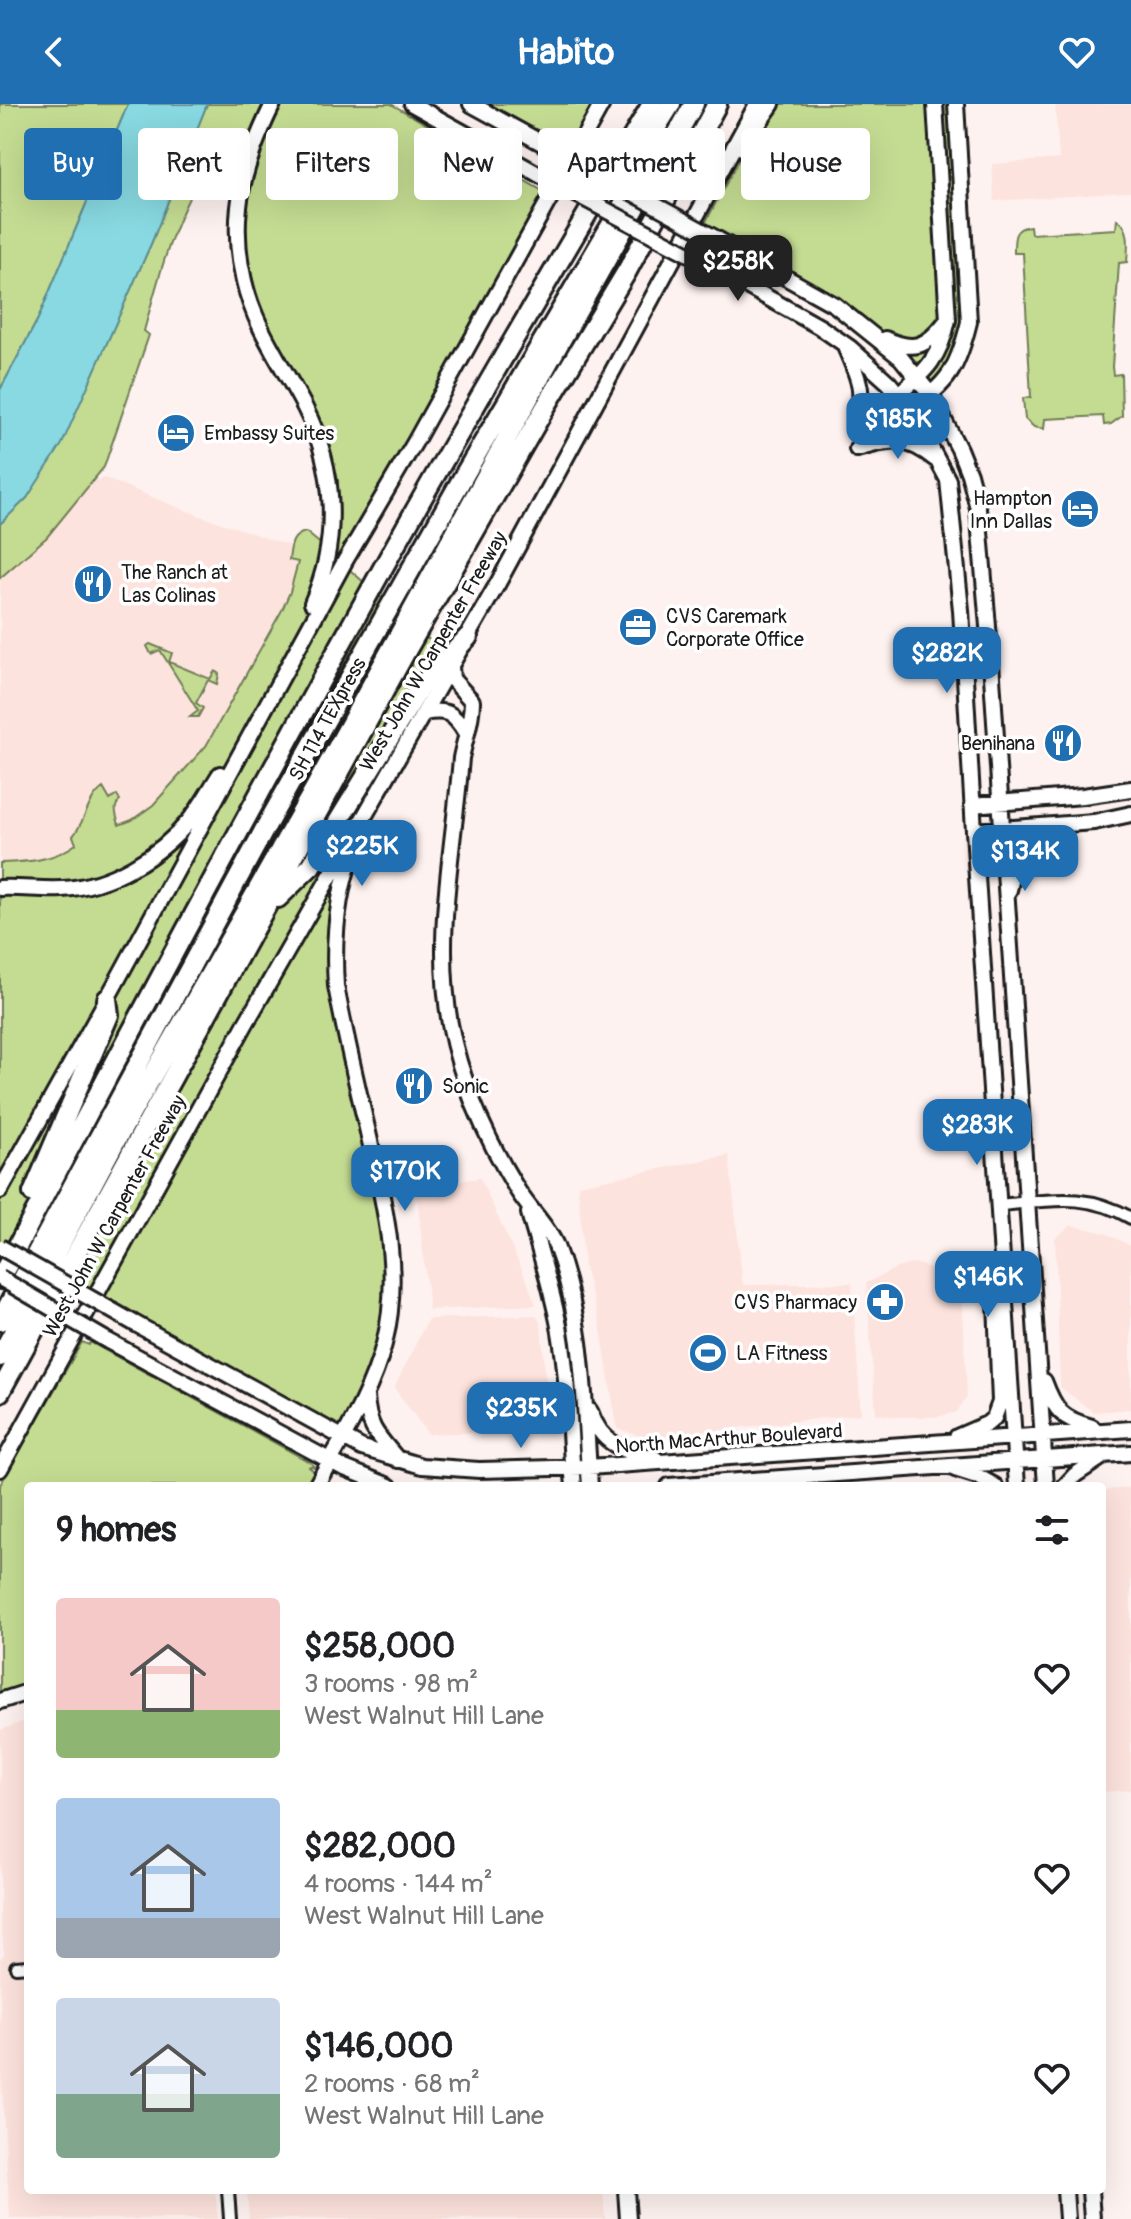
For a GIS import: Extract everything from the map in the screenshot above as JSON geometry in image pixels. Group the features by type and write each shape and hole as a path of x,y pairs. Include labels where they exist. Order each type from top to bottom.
{"highway":[{"path":"0,1278 359,613 537,298 652,104"},
{"path":"537,298 593,227 671,104"},
{"name":"SH 114 TEXpress","path":"0,1321 269,821 466,472 681,104"},
{"name":"SH 114 TEXpress","path":"681,128 694,104"},
{"name":"West John W Carpenter Freeway","path":"0,1392 405,653 627,271 717,104"},
{"name":"SH 114 TEXpress","path":"0,1357 115,1142 640,200"},
{"path":"546,406 553,375 648,200"},
{"path":"269,821 359,613"},
{"path":"265,911 311,866 421,686 468,637"},
{"path":"0,1258 22,1219 109,1015 107,999"}],"main road":[{"path":"273,104 254,142 243,176 239,210 240,264 261,332 313,425 326,465 331,510 325,565 319,588 298,635 293,655"},
{"path":"412,104 702,261 845,344 889,383 910,409 948,480 959,576 1017,1482"},
{"path":"471,104 835,305 901,358 919,378 959,449 978,508 1046,1482"},
{"path":"0,1191 345,561 415,442 602,104"},
{"name":"West John W Carpenter Freeway","path":"725,163 757,104"},
{"path":"725,169 772,104"},
{"path":"898,394 933,362 948,320 935,104"},
{"path":"910,409 931,395 952,372 959,359 969,322 956,104"},
{"name":"West John W Carpenter Freeway","path":"0,1469 246,1023 468,637 705,200"},
{"path":"868,332 898,345 918,346 933,339 948,320"},
{"path":"845,344 861,385 861,407 856,427"},
{"path":"857,449 890,440 905,442 932,456 942,467"},
{"path":"451,667 452,679 472,701 472,719 465,732 443,930 451,1027 486,1135 527,1205 555,1243 570,1295 585,1394 590,1482"},
{"path":"0,888 61,889 99,882 130,868 160,849 189,821 253,716 275,691"},
{"path":"424,713 439,710 449,713 465,732"},
{"path":"972,805 1131,789"},
{"path":"318,1482 366,1396 384,1344 391,1298 392,1264 383,1198 336,986 334,952 347,865 373,800"},
{"path":"974,831 1094,822 1131,814"},
{"path":"1007,909 1009,886 1017,865 1029,847 1045,833 1070,824"},
{"path":"527,1205 553,1298 567,1386 574,1482"},
{"name":"North MacArthur Boulevard","path":"0,1247 362,1448 398,1460 449,1469 572,1468 1131,1429"},
{"path":"0,1278 108,1341 330,1461 378,1482"},
{"path":"943,1443 987,1424 994,1418 1000,1402 996,1301 1004,1278"},
{"path":"553,1298 570,1295"},
{"path":"1038,1365 1056,1408 1073,1422 1104,1431"},
{"path":"585,1394 592,1418 601,1434 612,1444 668,1462"},
{"path":"366,1396 367,1415 372,1429 398,1460"},
{"path":"728,1482 1131,1453"},
{"path":"1069,1482 1105,1454"},
{"path":"947,1467 988,1482"},
{"path":"0,1701 24,1693"},
{"path":"626,2194 628,2219"},
{"path":"1065,2194 1067,2219"},
{"path":"1090,2194 1092,2219"}],"street":[{"path":"999,1205 1087,1200 1131,1218"},
{"path":"228,2194 230,2219"}],"shaded area":[{"path":"1055,104 1131,104 1131,192 994,201 992,164 1059,159"},
{"path":"105,478 192,513 300,549 290,592 206,746 153,805 132,820 76,844 66,852 31,861 0,863 0,578 47,537 92,481"},
{"path":"729,1155 743,1285 852,1283 861,1414 648,1438 617,1429 600,1324 584,1267 578,1185"},
{"path":"480,1178 536,1305 429,1310 416,1186"},
{"path":"1071,1225 1105,1233 1131,1246 1131,1409 1093,1412 1060,1387 1055,1238"},
{"path":"915,1263 950,1275 962,1285 967,1396 957,1412 937,1417 876,1414 866,1283 896,1268"},
{"path":"536,1315 541,1324 549,1418 541,1431 428,1434 394,1388 428,1319"},
{"path":"1131,1487 1131,1790 1106,1792 1106,1490"},
{"path":"24,1721 24,2194 215,2194 218,2219 10,2219 0,2060 0,1959 4,1954 0,1917 0,1730"},
{"path":"247,2194 603,2194 605,2219 249,2219"}],"green space":[{"path":"0,104 128,104 118,128 24,128 24,200 88,200 38,319 0,390"},
{"path":"207,104 264,104 250,134 250,128 197,128"},
{"path":"282,104 391,104 433,128 414,128 414,200 522,200 522,179 538,188 538,200 542,200 341,562 443,652 379,772 337,899 330,988 341,1049 388,1240 382,1343 341,1433 0,1242 0,863 49,857 76,844 73,836 103,788 110,800 117,795 120,801 116,809 119,825 153,805 206,746 282,610 298,562 289,560 295,538 306,532 335,556 338,481 330,447 262,316 248,260 245,208 247,200 250,200 256,155 266,135 266,200 398,200 398,128 270,128"},
{"path":"488,104 595,104 582,128 538,128 538,131"},
{"path":"768,104 952,104 967,315 955,359 932,391 900,352 703,227 717,200 725,200 725,185 741,155 741,200 870,200 870,128 755,128"},
{"path":"169,200 188,200 167,251 144,331 149,335 104,467 47,537 0,578 0,524 27,498 88,385"},
{"path":"1117,219 1125,227 1128,243 1127,262 1119,263 1112,367 1113,375 1121,374 1122,416 1104,425 1103,416 1045,419 1044,429 1034,427 1025,419 1023,398 1031,397 1023,253 1014,253 1016,235 1020,229 1030,226 1031,234 1116,229"},
{"path":"150,644 172,653 169,662 210,679 215,671 219,674 217,684 208,680 196,703 203,708 198,717 190,717 198,711 160,650 151,654 147,646"},
{"path":"82,1342 89,1345 90,1342 315,1467 309,1467 315,1472 310,1482 24,1482 24,1687 0,1696 0,1485"}],"water":[{"path":"128,104 207,104 197,128 138,128 138,200 169,200 62,444 27,498 0,524 0,390 38,319 88,200 122,200 122,128 118,128"}],"place":[{"name":"Embassy Suites","path":"176,433"},
{"name":"Hampton Inn Dallas","path":"1080,509"},
{"name":"The Ranch at Las Colinas","path":"93,584"},
{"name":"CVS Caremark Corporate Office","path":"638,627"},
{"name":"Benihana","path":"1063,743"},
{"name":"Sonic","path":"414,1086"},
{"name":"CVS Pharmacy","path":"885,1302"},
{"name":"LA Fitness","path":"708,1353"}]}
